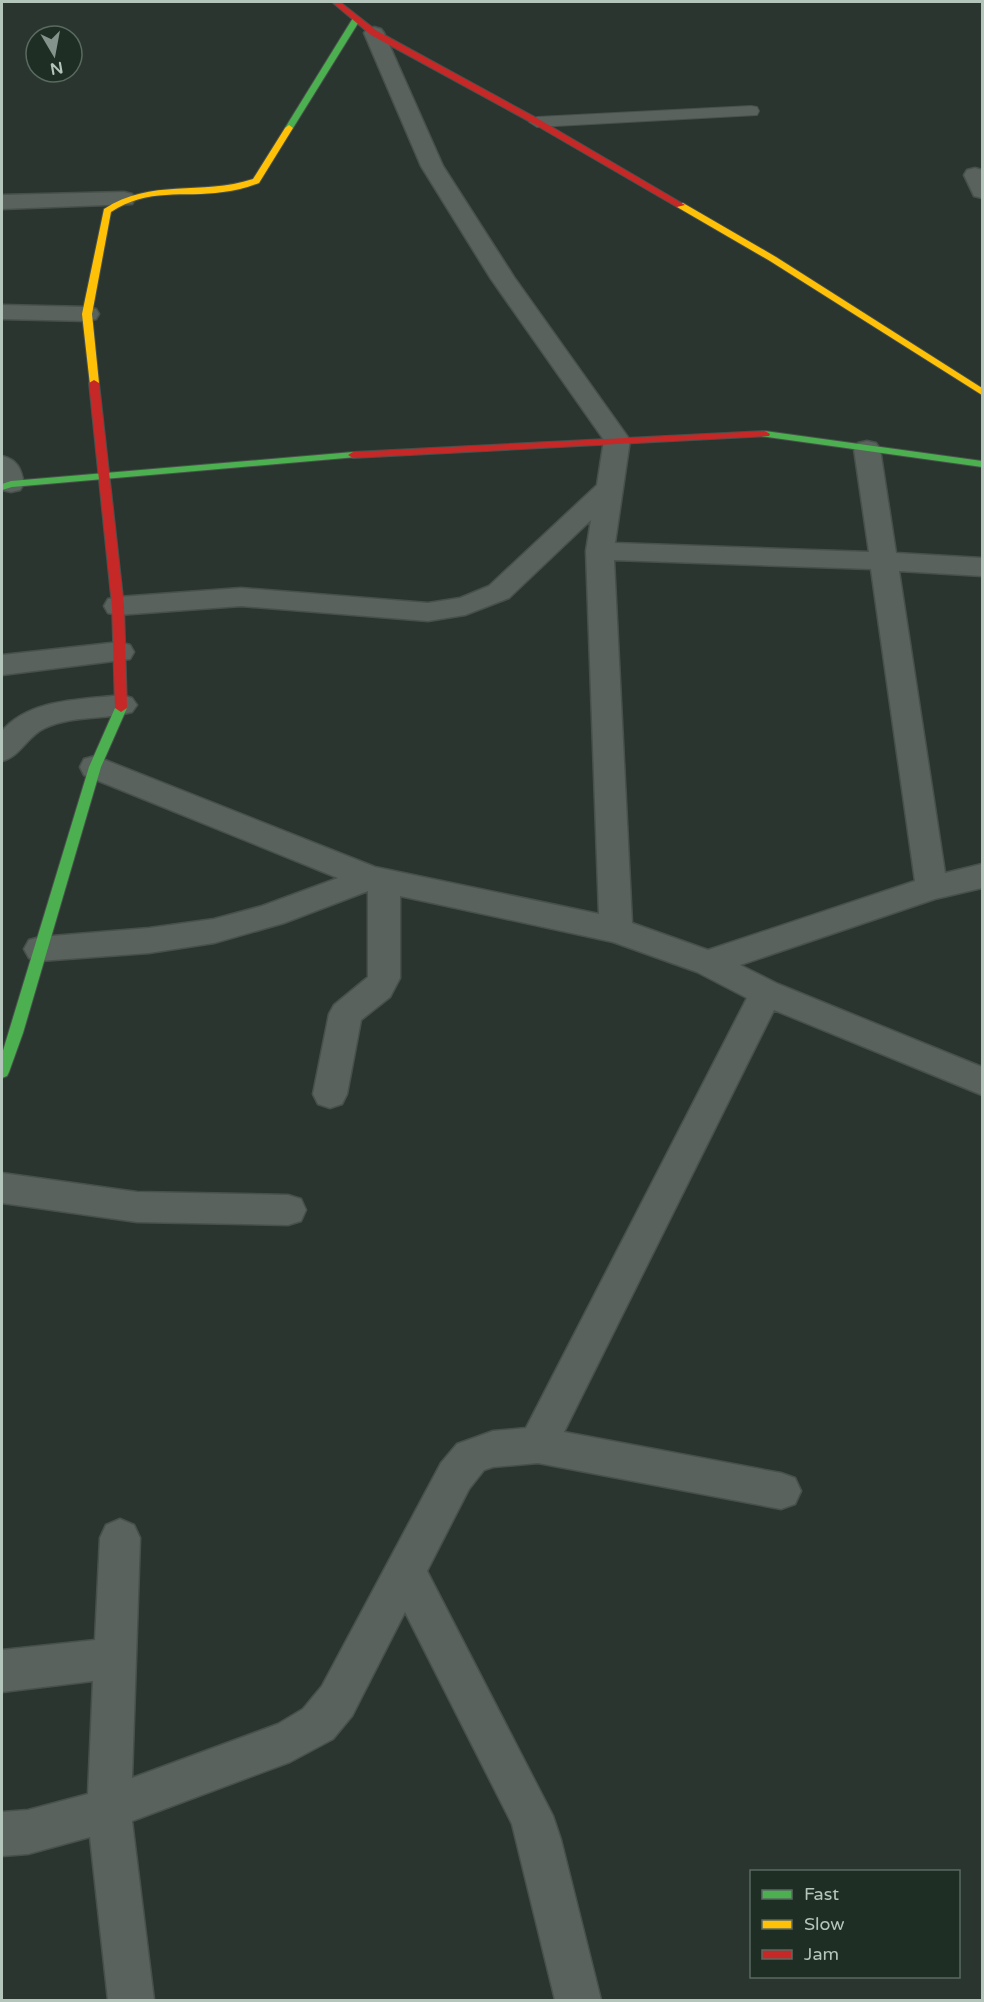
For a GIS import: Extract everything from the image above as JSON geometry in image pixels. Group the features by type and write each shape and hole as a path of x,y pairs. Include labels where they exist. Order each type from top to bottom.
{"street":[{"path":"336,2 364,27 537,122 773,259 982,392"},
{"path":"2,202 124,199 144,193 222,190 256,181 364,27"},
{"path":"364,27 432,166 503,279 617,440 600,551 616,930"},
{"path":"2,1072 9,1032 40,949 95,767 122,705 118,606 102,474 87,314 107,211 124,199"},
{"path":"2,312 87,314"},
{"path":"5,479 305,458 767,434 982,464"},
{"path":"867,449 932,888"},
{"path":"118,606 241,597 428,612 465,606 500,592 609,488"},
{"path":"600,551 884,561 982,567"},
{"path":"2,665 120,652"},
{"path":"2,751 23,727 36,719 53,714 122,705"},
{"path":"95,767 377,880 616,930 708,963 766,993 982,1081"},
{"path":"708,963 932,888 982,876"},
{"path":"40,949 216,931 377,880"},
{"path":"330,1094 346,1014 378,988 384,978 377,880"},
{"path":"538,1445 766,993"},
{"path":"2,1188 137,1207 288,1210"},
{"path":"2,1834 56,1826 109,1808 290,1741 318,1724 337,1701 454,1476 471,1457 493,1449 538,1445 781,1491"},
{"path":"120,1538 109,1808 131,2001"},
{"path":"405,1570 531,1816 539,1840 578,2001"},
{"path":"2,1671 116,1658"}],"lane":[{"path":"537,122 751,111"}],"traffic: fast":[{"path":"289,128 356,20"},
{"path":"765,434 982,464"},
{"path":"2,487 11,484 353,455"},
{"path":"2,1072 16,1033 95,767 121,708"}],"traffic: slow":[{"path":"94,383 87,314 107,211 120,202 147,193 220,190 256,181 289,128"},
{"path":"680,205 773,259 982,392"}],"traffic: jam":[{"path":"336,2 374,33 537,122 680,205"},
{"path":"94,383 118,606 121,708"},
{"path":"353,455 765,434"}]}
